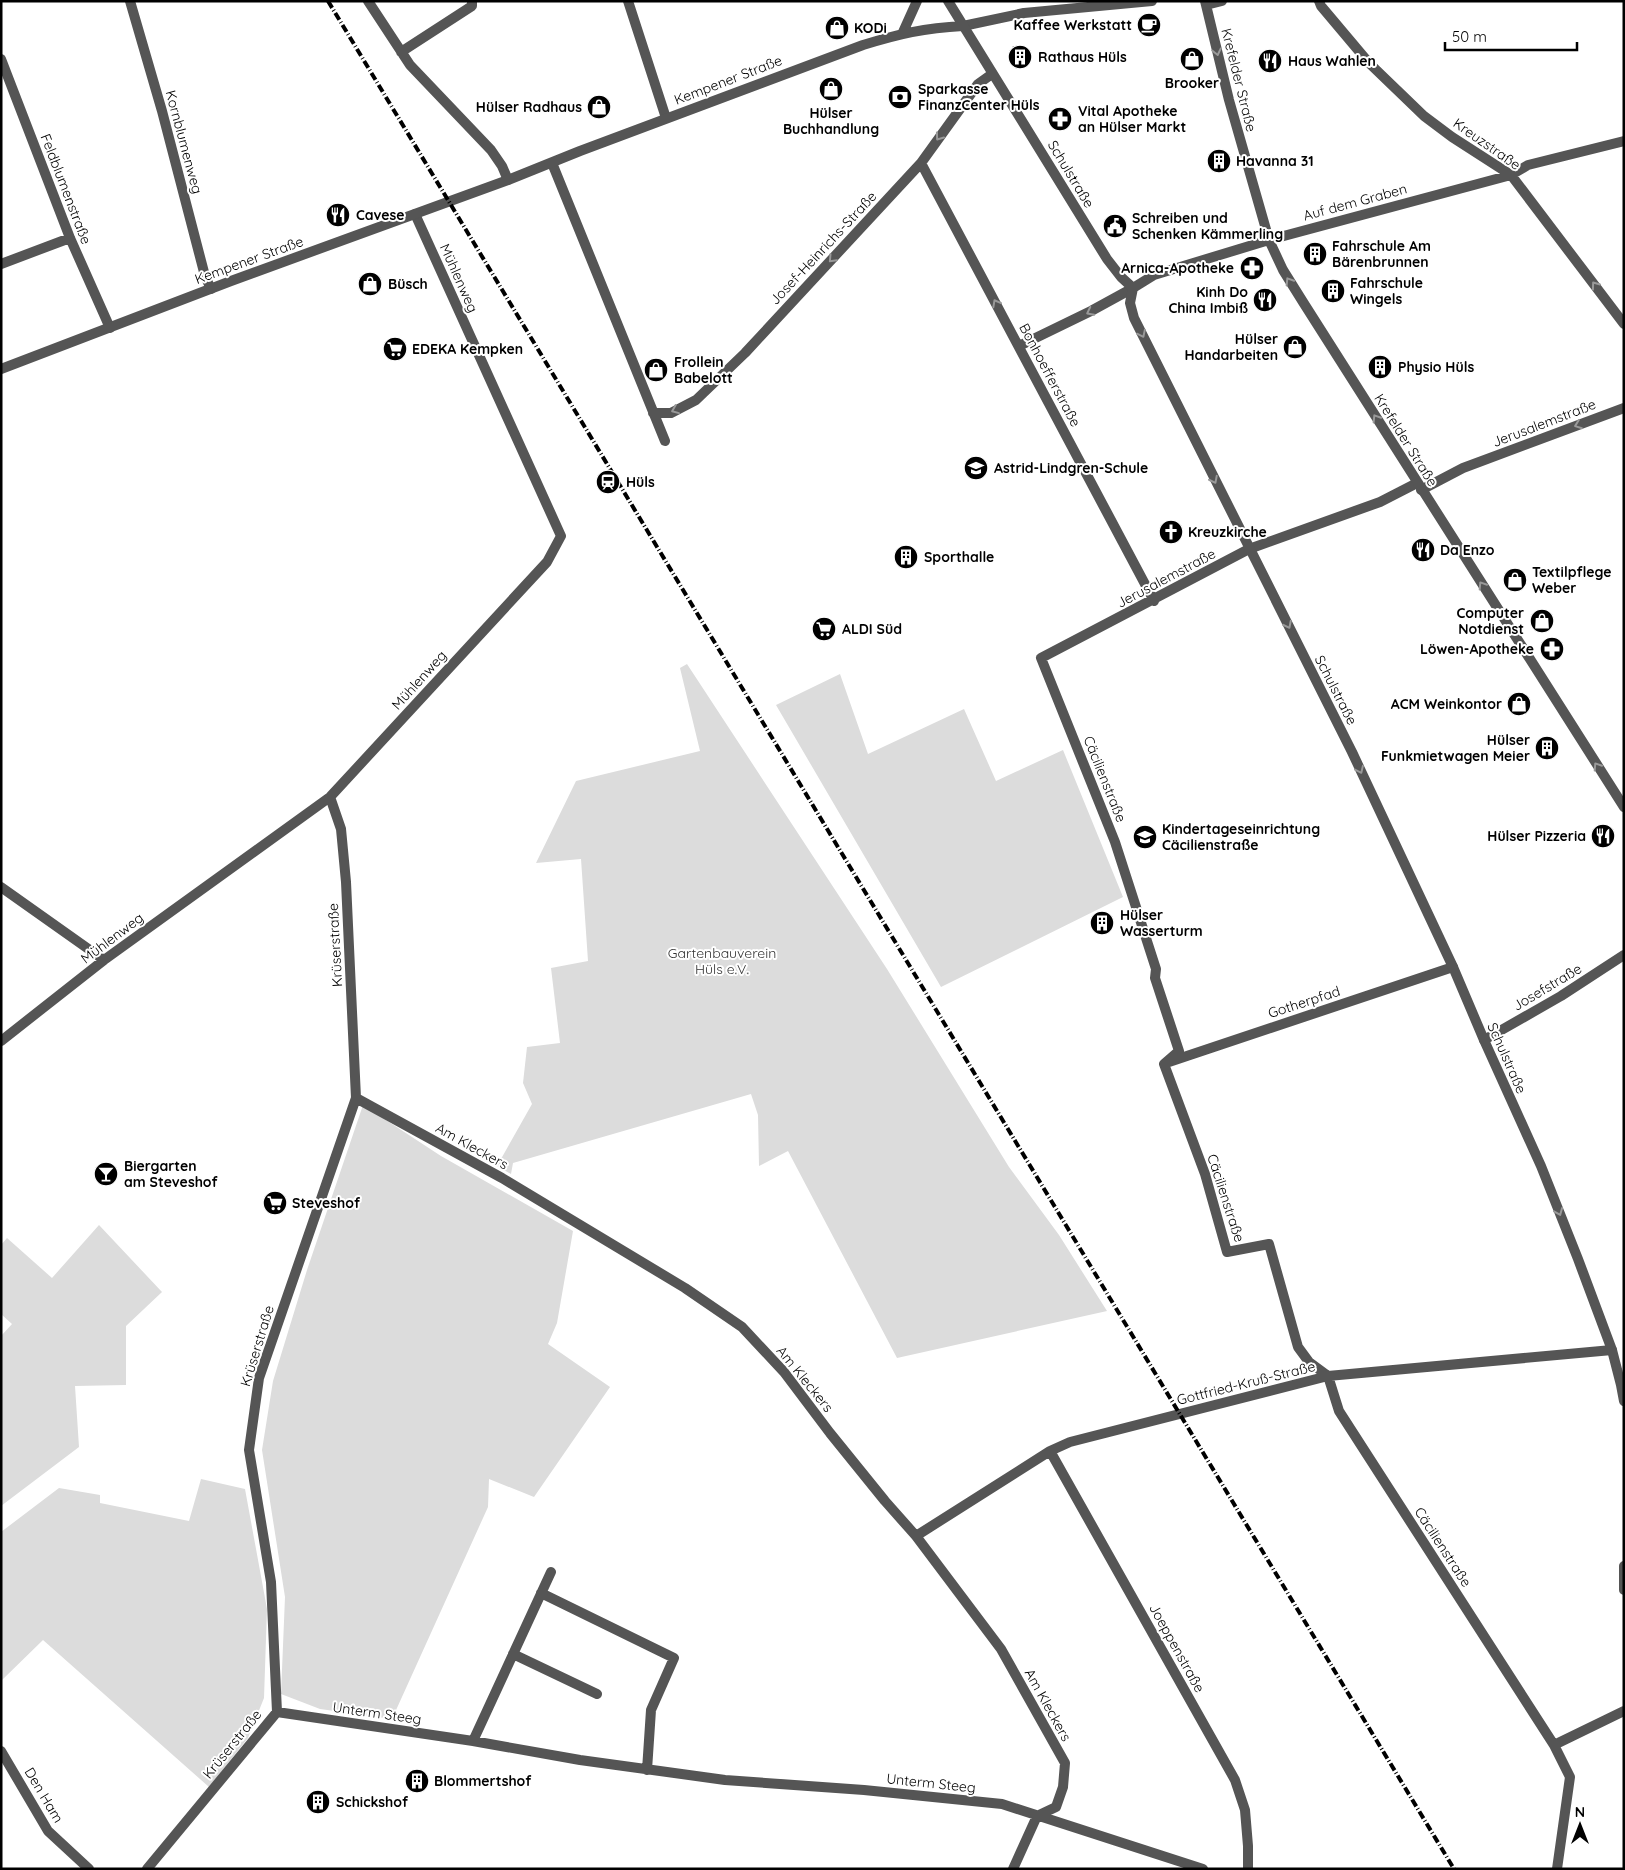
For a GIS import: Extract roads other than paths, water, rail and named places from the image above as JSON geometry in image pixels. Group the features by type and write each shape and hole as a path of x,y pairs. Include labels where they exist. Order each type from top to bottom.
{"street":[{"name":"Kornblumenweg","path":"130,1 162,111 205,276 211,289"},
{"path":"368,1 410,65 492,150 508,180"},
{"path":"401,52 472,6 472,1"},
{"path":"628,1 666,118"},
{"path":"904,32 917,1"},
{"name":"Schulstraße","path":"948,1 1107,259 1121,278 1133,288 1130,302 1134,318 1352,752 1453,967 1541,1166 1612,1350 1623,1384 1624,1402"},
{"name":"Kempener Straße","path":"1,369 211,289 508,180 820,60 904,32 930,27 963,26 1024,13 1152,1"},
{"path":"1205,3 1222,1"},
{"name":"Kreuzstraße","path":"1319,1 1321,6 1369,63 1424,116 1452,137 1511,174 1624,324"},
{"name":"Krefelder Straße","path":"1205,3 1228,100 1268,240 1288,278 1419,487 1624,807"},
{"name":"Feldblumenstraße","path":"1,59 70,238 110,328"},
{"name":"Josef-Heinrichs-Straße","path":"653,412 671,413 696,400 745,353 921,163 978,84 992,74"},
{"name":"Auf dem Graben","path":"1019,346 1091,311 1154,275 1268,240 1511,174 1528,165 1624,141"},
{"path":"552,163 665,440"},
{"name":"Bonhoefferstraße","path":"921,163 1154,601"},
{"name":"Mühlenweg","path":"1,1041 104,960 330,797 547,562 560,536 415,214"},
{"path":"1,264 70,238"},
{"name":"Jerusalemstraße","path":"1041,658 1154,601 1249,549 1380,502 1463,468 1624,408"},
{"name":"Cäcilienstraße","path":"1041,658 1115,842 1156,969 1155,978 1179,1051 1164,1064 1205,1174 1227,1252 1269,1244 1298,1347 1309,1362 1328,1376 1339,1411 1554,1745 1570,1777 1558,1869"},
{"name":"Krüserstraße","path":"147,1869 276,1712 271,1582 249,1450 259,1378 356,1098 341,829 330,797"},
{"path":"1,887 104,960"},
{"name":"Josefstraße","path":"1484,1040 1561,996 1624,955"},
{"name":"Gotherpfad","path":"1164,1064 1453,967"},
{"name":"Am Kleckers","path":"356,1098 502,1178 685,1288 742,1327 784,1372 884,1501 916,1536 1001,1649 1065,1763 1063,1787 1056,1807 1037,1816"},
{"name":"Gottfried-Kruß-Straße","path":"916,1536 1050,1451 1070,1442 1328,1376 1612,1350"},
{"name":"Joeppenstraße","path":"1050,1451 1235,1780 1246,1810 1248,1869"},
{"path":"1624,1566 1624,1590"},
{"path":"473,1741 551,1572"},
{"path":"541,1593 674,1658 651,1710 647,1770"},
{"path":"513,1654 597,1694"},
{"path":"1554,1745 1624,1711"},
{"name":"Unterm Steeg","path":"276,1712 473,1741 580,1760 725,1780 864,1790 1002,1804 1203,1869"},
{"name":"Den Ham","path":"1,1751 48,1831 90,1869"},
{"path":"1013,1869 1037,1816"}],"railway":[{"path":"328,1 1454,1869"}],"place":[{"name":"Kaffee Werkstatt","path":"1149,25"},
{"name":"KODi","path":"837,28"},
{"name":"Rathaus Hüls","path":"1020,57"},
{"name":"Brooker","path":"1192,59"},
{"name":"Haus Wahlen","path":"1270,61"},
{"name":"Hülser Buchhandlung","path":"831,89"},
{"name":"Sparkasse FinanzCenter Hüls","path":"900,97"},
{"name":"Hülser Radhaus","path":"599,107"},
{"name":"Vital Apotheke an Hülser Markt","path":"1060,119"},
{"name":"Havanna 31","path":"1219,161"},
{"name":"Cavese","path":"338,215"},
{"name":"Schreiben und Schenken Kämmerling","path":"1115,226"},
{"name":"Fahrschule Am Bärenbrunnen","path":"1315,254"},
{"name":"Arnica-Apotheke","path":"1252,268"},
{"name":"Büsch","path":"370,284"},
{"name":"Fahrschule Wingels","path":"1333,291"},
{"name":"Kinh Do China Imbiß","path":"1265,300"},
{"name":"Hülser Handarbeiten","path":"1295,347"},
{"name":"EDEKA Kempken","path":"395,349"},
{"name":"Physio Hüls","path":"1380,367"},
{"name":"Frollein Babelott","path":"656,370"},
{"name":"Astrid-Lindgren-Schule","path":"976,468"},
{"name":"Hüls","path":"608,482"},
{"name":"Kreuzkirche","path":"1171,532"},
{"name":"Da Enzo","path":"1423,550"},
{"name":"Sporthalle","path":"906,557"},
{"name":"Textilpflege Weber","path":"1515,580"},
{"name":"Computer Notdienst","path":"1542,621"},
{"name":"ALDI Süd","path":"824,629"},
{"name":"Löwen-Apotheke","path":"1552,649"},
{"name":"ACM Weinkontor","path":"1519,704"},
{"name":"Hülser Funkmietwagen Meier","path":"1547,748"},
{"name":"Hülser Pizzeria","path":"1603,836"},
{"name":"Kindertageseinrichtung Cäcilienstraße","path":"1145,837"},
{"name":"Hülser Wasserturm","path":"1102,923"},
{"name":"Biergarten am Steveshof","path":"106,1174"},
{"name":"Steveshof","path":"275,1203"},
{"name":"Blommertshof","path":"417,1781"},
{"name":"Schickshof","path":"318,1802"}],"park label":[{"name":"Gartenbauverein Hüls e.V.","path":"722,962"}]}
